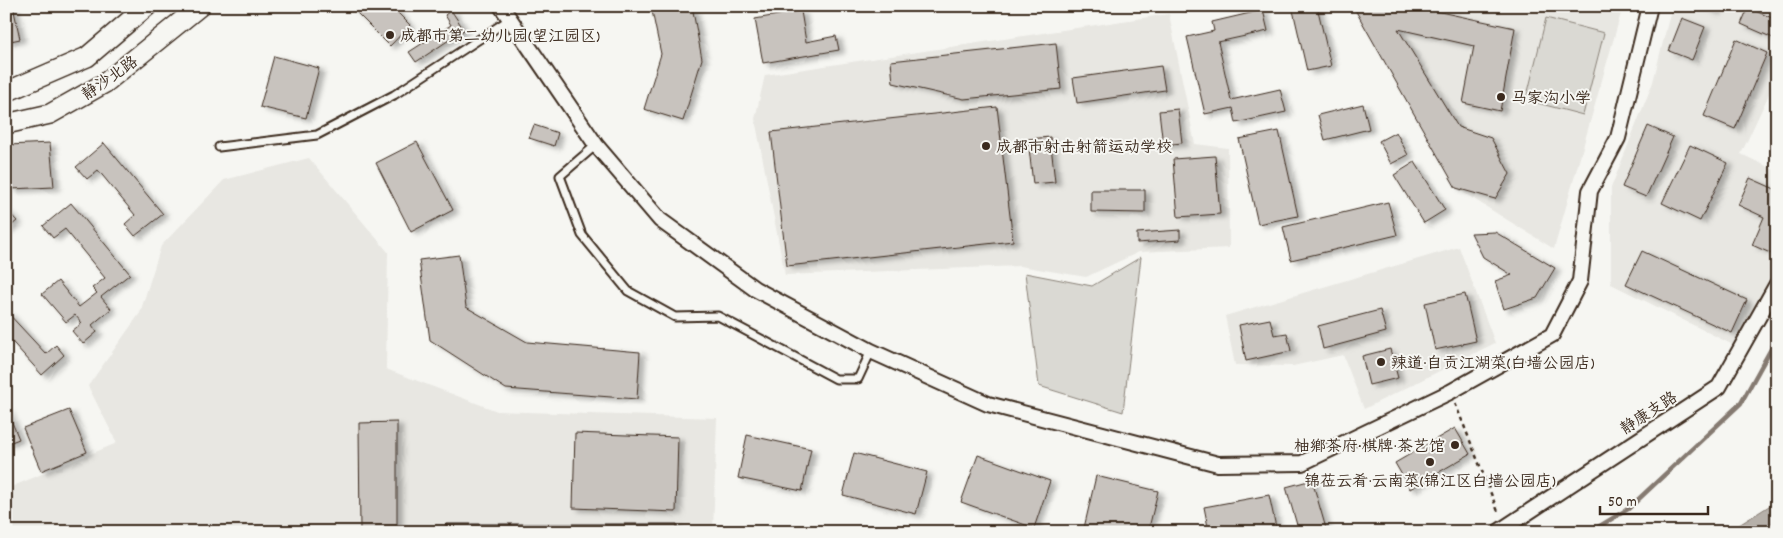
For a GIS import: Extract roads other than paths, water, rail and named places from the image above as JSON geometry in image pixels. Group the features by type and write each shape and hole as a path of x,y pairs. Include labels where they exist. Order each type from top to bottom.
{"street":[{"name":"静沙北路","path":"6,92 87,57 147,6"},
{"name":"静沙北路","path":"6,124 50,114 105,83 200,6"},
{"path":"501,6 596,144 660,220 755,289 871,351 988,404 1218,464 1302,464 1450,392 1552,335 1580,281 1590,191 1618,138 1650,6"},
{"name":"静康支路","path":"1501,530 1719,387 1777,284"}],"lane":[{"path":"219,147 318,135 394,95 510,19"},
{"path":"596,144 560,176 582,235 628,291 675,317 718,316 836,380 858,379 871,351"}],"waterway":[{"path":"1590,532 1628,509 1741,403 1777,338"}],"place":[{"name":"成都市第二幼儿园(望江园区)","path":"390,35"},
{"name":"马家沟小学","path":"1501,97"},
{"name":"成都市射击射箭运动学校","path":"986,146"},
{"name":"辣道·自贡江湖菜(白墙公园店)","path":"1381,362"},
{"name":"柚鄉茶府·棋牌·茶艺馆","path":"1455,445"},
{"name":"锦莅云肴·云南菜(锦江区白墙公园店)","path":"1430,462"}]}
